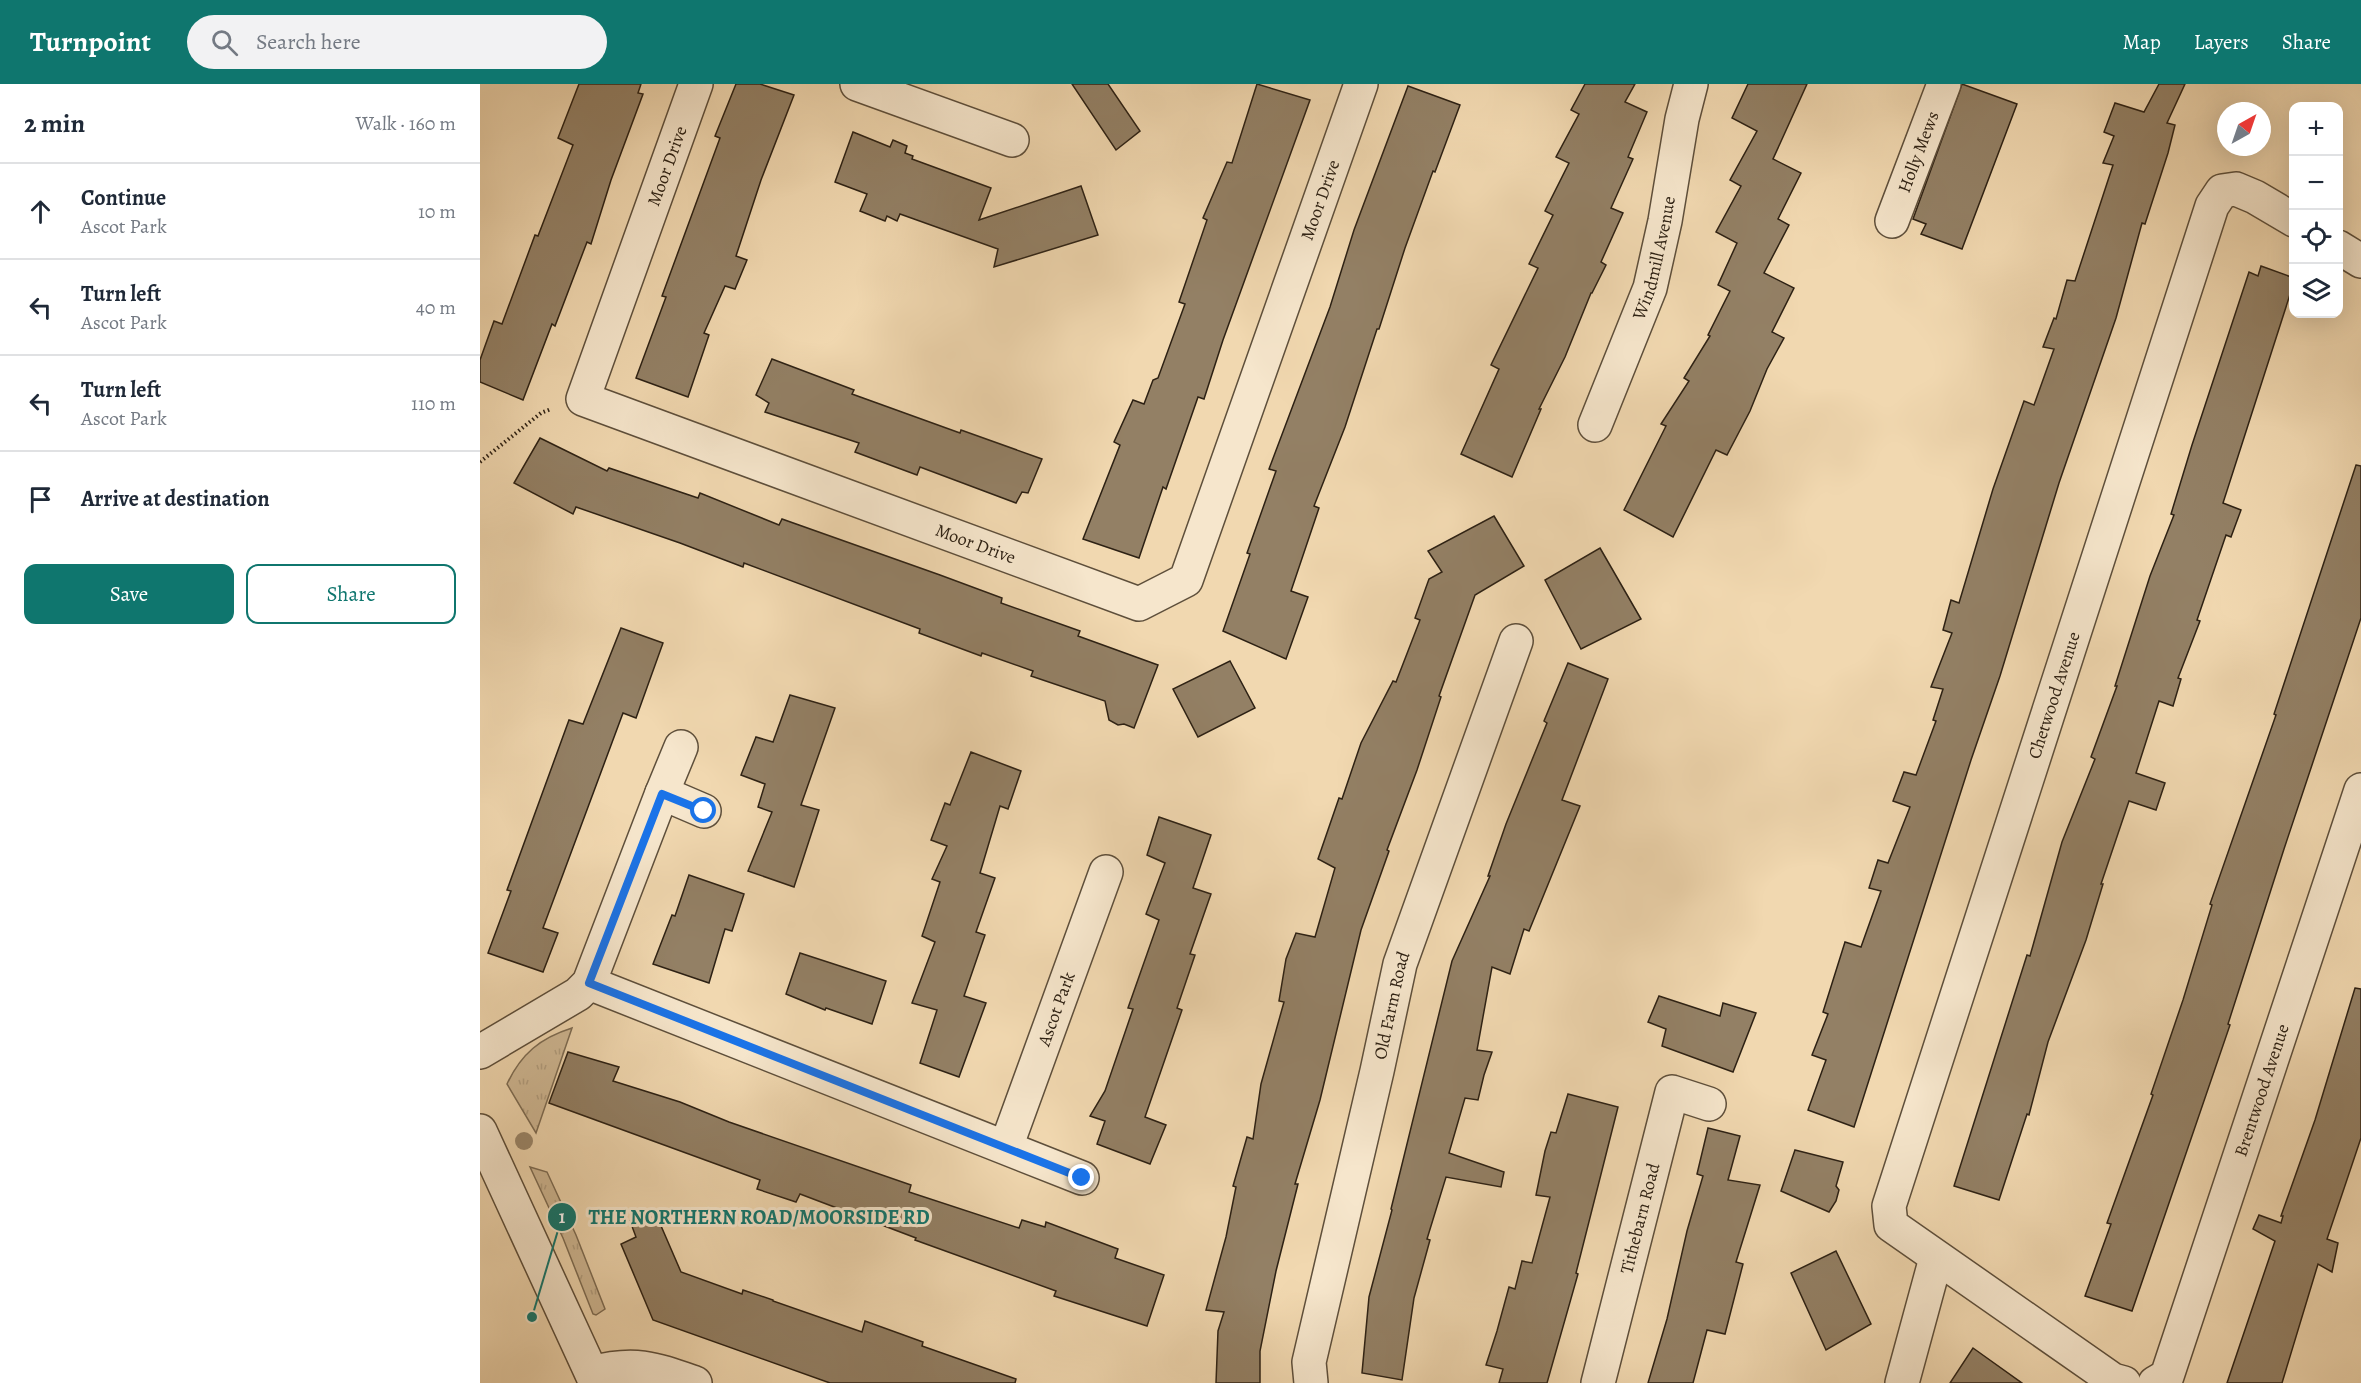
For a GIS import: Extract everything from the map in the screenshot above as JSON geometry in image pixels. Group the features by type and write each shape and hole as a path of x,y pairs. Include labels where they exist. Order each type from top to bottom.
{"street":[{"name":"Moor Drive","path":"696,84 583,399 1139,604 1186,580 1360,84"},
{"path":"857,84 1012,140"},
{"name":"Windmill Avenue","path":"1595,425 1650,288 1665,220 1682,119 1692,84"},
{"name":"Holly Mews","path":"1892,221 1944,84"},
{"name":"Chetwood Avenue","path":"1936,1258 1891,1225 1889,1206 2212,206 2222,191 2236,189 2255,197 2289,217"},
{"path":"2343,250 2361,261"},
{"name":"Old Farm Road","path":"1311,1383 1308,1362 1400,964 1516,641"},
{"path":"480,1052 578,994 589,983 681,747"},
{"name":"Brentwood Avenue","path":"2155,1383 2167,1376 2361,790"},
{"path":"662,794 704,811"},
{"name":"Ascot Park","path":"1006,1147 1106,872"},
{"path":"589,983 1082,1178"},
{"name":"Tithebarn Road","path":"1598,1383 1672,1092 1709,1104"},
{"path":"480,1131 594,1378 614,1368 639,1366 695,1383"},
{"path":"1902,1383 1936,1258 2113,1380 2124,1383"}],"path":[{"path":"480,462 541,413 583,399"}],"green space":[{"path":"572,1028 536,1133 507,1084 512,1073 533,1048 550,1037"},
{"path":"530,1167 547,1172 576,1235 605,1309 596,1315 593,1314 563,1238"}],"building":[{"path":"579,84 641,84 638,93 643,94 611,180 591,244 587,242 555,326 552,324 523,400 480,382 480,360 494,321 502,324 535,235 538,236 573,145 558,138"},
{"path":"736,84 760,84 794,95 761,180 736,256 747,260 735,289 725,286 704,333 709,335 688,397 636,378 666,297 662,296 720,138 715,136"},
{"path":"1072,84 1108,84 1140,131 1116,150"},
{"path":"1257,84 1310,100 1223,340 1204,399 1198,397 1166,489 1163,487 1139,558 1083,539 1120,445 1114,442 1133,400 1144,404 1153,380 1158,378 1185,304 1179,302 1207,220 1203,218 1227,162 1232,163"},
{"path":"1585,84 1635,84 1625,102 1647,112 1628,157 1633,159 1611,208 1623,213 1601,262 1606,265 1539,409 1541,409 1512,477 1461,454 1499,369 1491,365 1538,268 1529,264 1553,215 1545,211 1569,163 1556,157 1579,114 1571,110"},
{"path":"1748,84 1807,84 1773,159 1801,173 1778,219 1789,225 1764,273 1794,288 1772,332 1784,338 1767,369 1750,411 1727,455 1716,450 1673,537 1624,510 1666,426 1661,424 1689,381 1684,378 1710,336 1708,335 1730,291 1718,285 1737,243 1716,232 1741,186 1730,180 1757,131 1732,118"},
{"path":"1962,84 2017,104 1962,249 1921,234 1926,224 1913,219"},
{"path":"2159,84 2185,84 2167,123 2175,125 2168,153 2145,224 2142,223 2116,318 2059,483 2000,676 1854,1127 1808,1110 1826,1060 1812,1055 1828,1014 1823,1012 1845,942 1861,947 1881,891 1869,888 1878,860 1888,863 1910,807 1893,801 1904,772 1916,775 1936,721 1933,720 1943,689 1931,687 1952,633 1943,630 1951,600 1959,603 1993,489 2024,401 2034,405 2054,349 2043,347 2054,318 2056,319 2067,280 2075,281 2113,165 2103,163 2114,136 2104,132 2115,103 2144,112"},
{"path":"1408,86 1460,105 1435,172 1433,171 1345,427 1314,506 1319,508 1291,591 1308,597 1286,659 1223,631 1276,471 1269,469 1330,307 1354,230"},
{"path":"853,132 890,147 893,140 907,146 905,153 913,156 912,159 991,188 979,220 1081,186 1098,235 994,267 998,249 900,214 897,221 887,216 885,221 860,211 867,194 835,182"},
{"path":"2261,266 2289,276 2289,298 2223,503 2241,510 2231,537 2226,535 2197,620 2200,621 2178,678 2181,679 2173,706 2159,701 2136,773 2165,783 2156,810 2129,801 2101,884 2103,884 2086,940 2048,1042 2029,1115 2027,1114 1999,1200 1954,1186 2027,955 2030,956 2062,842 2095,759 2091,757 2117,686 2115,686 2150,576 2174,515 2171,514 2192,445 2249,272 2258,276"},
{"path":"772,359 854,390 852,394 960,433 961,430 1042,459 1028,493 1022,492 1016,503 920,467 917,475 855,452 859,443 765,412 769,403 756,395"},
{"path":"540,438 607,471 609,468 698,498 700,493 779,525 782,519 940,575 1002,598 1001,603 1080,631 1078,636 1158,665 1134,728 1124,724 1118,725 1109,720 1105,701 1031,676 1033,671 982,653 981,656 919,633 920,629 744,563 743,567 576,507 573,514 514,483"},
{"path":"2356,465 2361,466 2361,618 2284,849 2228,1024 2230,1025 2132,1311 2085,1296 2111,1224 2107,1223 2153,1095 2151,1094 2212,905 2210,904 2276,715 2274,714"},
{"path":"1494,516 1524,566 1475,595 1361,930 1320,1100 1295,1184 1298,1184 1276,1271 1260,1351 1260,1383 1216,1383 1218,1331 1224,1312 1206,1310 1226,1237 1236,1187 1233,1186 1247,1137 1253,1139 1261,1084 1284,1002 1279,1001 1286,959 1296,933 1315,937 1335,868 1318,859 1361,743 1393,681 1396,682 1420,620 1415,618 1429,579 1442,572 1428,551"},
{"path":"1600,548 1641,619 1581,649 1545,580"},
{"path":"621,628 663,643 636,718 623,713 543,928 558,933 543,972 488,953 511,891 507,890 569,720 583,724"},
{"path":"1230,661 1255,708 1198,737 1173,689"},
{"path":"1568,663 1608,679 1562,800 1580,806 1529,931 1524,929 1510,974 1492,967 1477,1050 1492,1052 1478,1100 1465,1098 1449,1153 1504,1172 1501,1187 1446,1177 1427,1239 1430,1240 1414,1298 1402,1380 1362,1373 1369,1297 1452,961 1490,876 1488,876 1506,824 1547,723 1544,721"},
{"path":"790,695 835,708 801,805 819,810 794,887 748,871 772,812 758,807 765,784 741,775 756,737 773,742"},
{"path":"971,752 1021,771 1008,809 1000,806 980,873 995,878 976,932 985,935 964,996 986,1003 959,1077 920,1063 937,1010 912,1003 935,942 922,936 940,882 932,879 947,846 931,840 945,803 950,805"},
{"path":"1159,817 1211,835 1193,888 1211,894 1190,954 1195,955 1177,1008 1182,1010 1145,1117 1166,1125 1150,1164 1097,1144 1105,1121 1090,1116 1105,1091 1133,1009 1128,1008 1159,920 1146,914 1165,863 1147,855"},
{"path":"689,875 744,894 732,931 725,929 709,983 653,964 672,915 675,916"},
{"path":"800,953 886,981 872,1024 826,1008 825,1010 786,994"},
{"path":"2355,988 2361,989 2361,1138 2327,1239 2338,1243 2332,1272 2318,1264 2282,1383 2227,1383 2275,1241 2253,1229 2259,1215 2281,1223 2283,1216 2281,1216 2315,1120"},
{"path":"1659,996 1720,1016 1723,1003 1756,1013 1733,1072 1662,1046 1666,1029 1648,1022"},
{"path":"568,1052 619,1067 613,1081 680,1102 729,1122 911,1185 909,1192 1019,1228 1022,1220 1045,1227 1046,1222 1118,1249 1115,1258 1164,1275 1147,1326 1054,1296 1056,1291 915,1240 916,1238 800,1194 796,1202 757,1189 760,1180 549,1103"},
{"path":"1568,1094 1618,1107 1576,1273 1578,1274 1547,1383 1499,1383 1503,1369 1486,1365 1509,1287 1515,1289 1522,1261 1532,1263 1550,1197 1536,1195 1545,1151 1551,1132 1556,1133"},
{"path":"1708,1128 1740,1136 1728,1180 1760,1185 1736,1262 1743,1264 1725,1334 1707,1330 1693,1383 1648,1383 1667,1319 1687,1231 1703,1176 1697,1174"},
{"path":"1795,1150 1843,1162 1836,1186 1839,1190 1836,1201 1829,1212 1781,1191"},
{"path":"655,1212 681,1272 742,1294 743,1290 862,1332 865,1321 923,1342 922,1346 1016,1379 1015,1383 830,1383 653,1320 621,1244 636,1237 630,1221"},
{"path":"1836,1251 1871,1324 1826,1350 1791,1273"},
{"path":"1973,1348 2022,1383 1950,1383"}],"place":[{"name":"THE NORTHERN ROAD/MOORSIDE RD","path":"532,1317"}],"route":[{"path":"704,811 662,794 589,983 1082,1178"}]}
